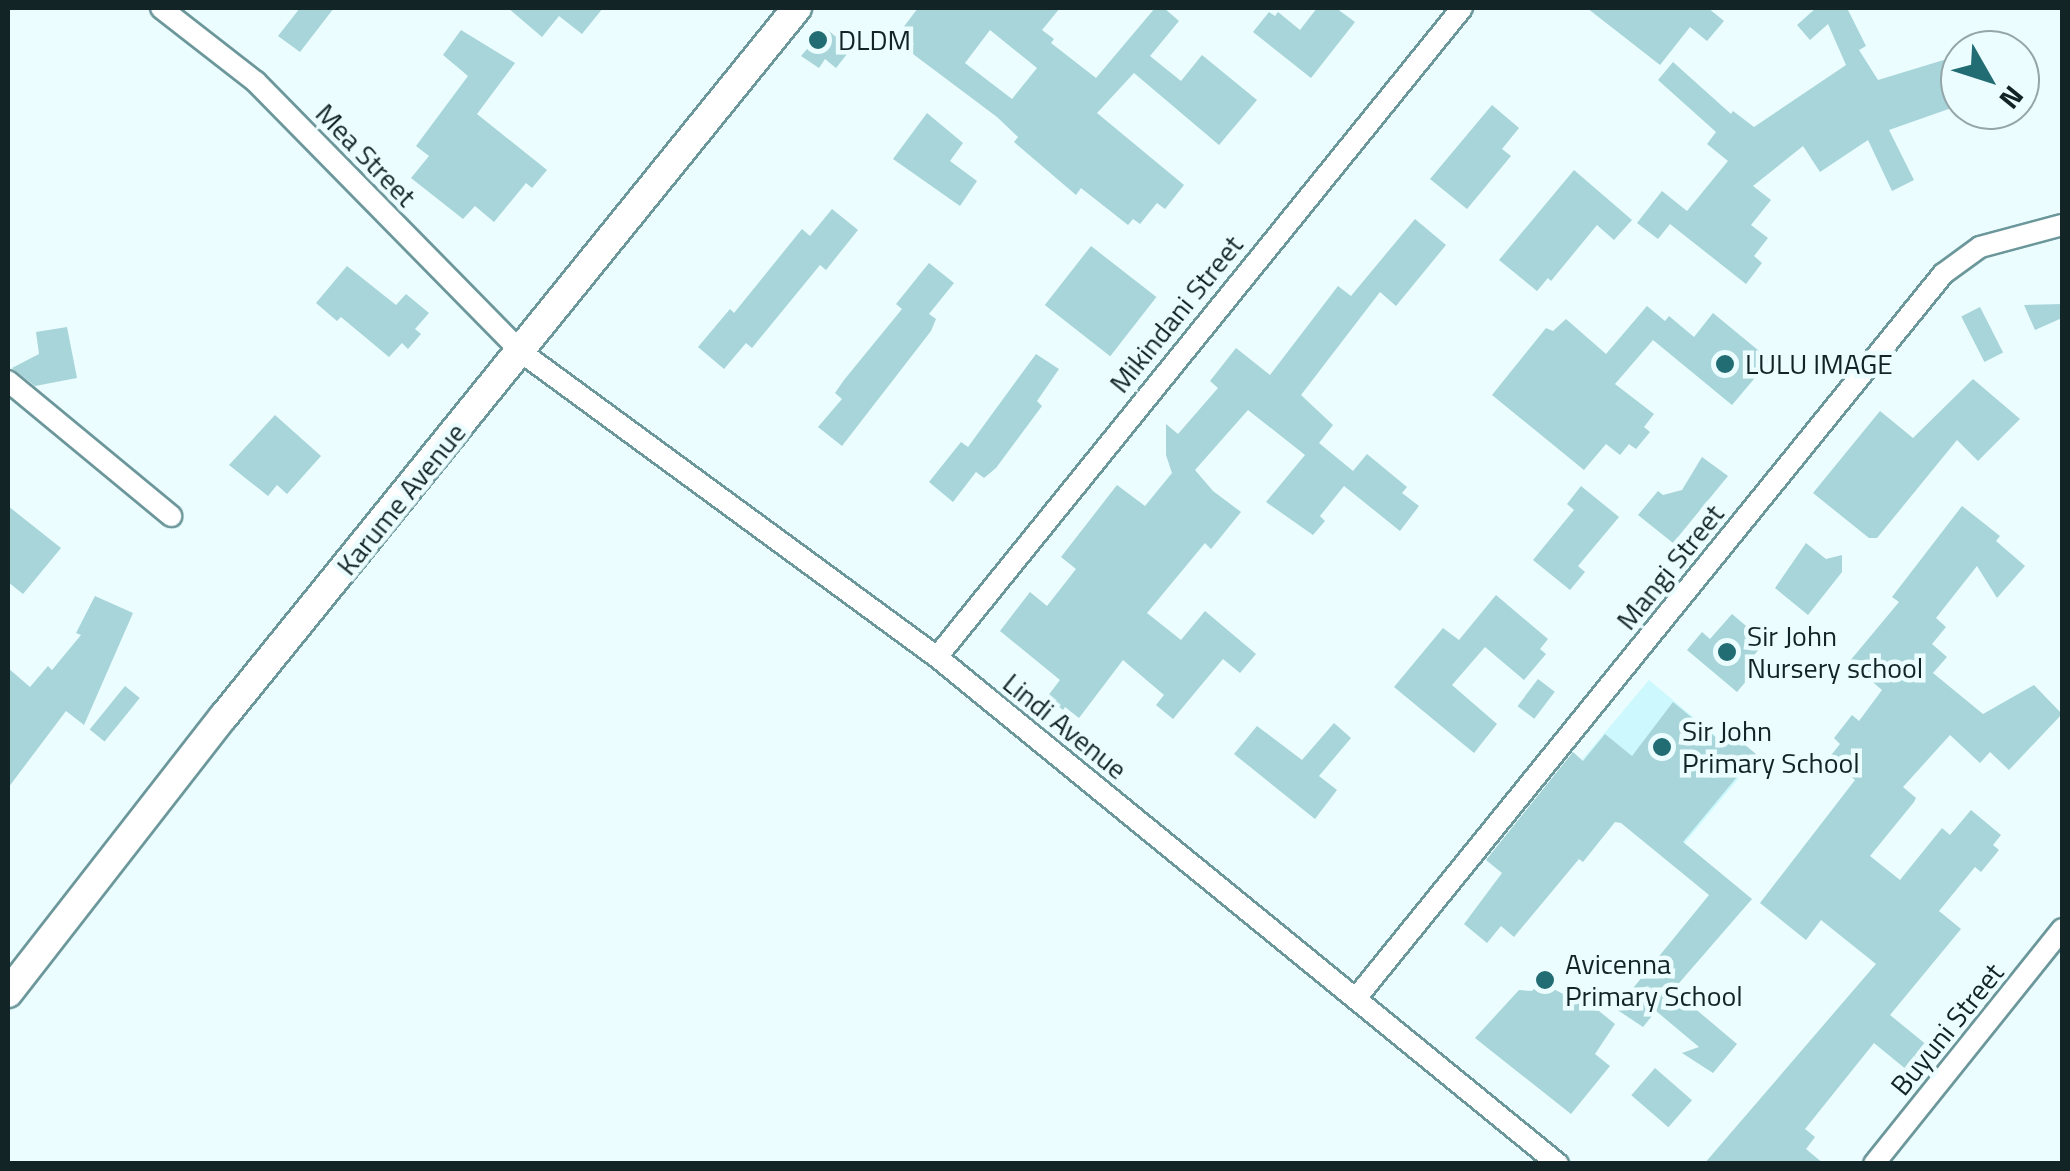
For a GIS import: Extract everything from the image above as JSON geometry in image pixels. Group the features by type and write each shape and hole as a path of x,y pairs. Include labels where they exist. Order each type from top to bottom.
{"main road":[{"name":"Karume Avenue","path":"13,976 797,8"}],"street":[{"name":"Mea Street","path":"161,8 256,82 521,352"},
{"name":"Mikindani Street","path":"937,658 1462,8"},
{"name":"Mangi Street","path":"1356,997 1943,274 1980,247 2062,225"},
{"name":"Lindi Avenue","path":"521,352 937,658 1558,1164"},
{"path":"8,381 172,516"},
{"name":"Buyuni Street","path":"1874,1164 2062,929"}],"shaded area":[{"path":"1649,680 1750,765 1683,845 1582,760"}],"building":[{"path":"300,8 334,8 300,52 278,36"},
{"path":"508,8 603,8 582,34 559,16 542,37"},
{"path":"918,8 1060,8 1042,30 1054,39 1051,43 1096,78 1155,8 1164,8 1179,21 1150,56 1181,81 1202,55 1257,100 1219,145 1134,73 1097,113 1184,185 1165,209 1157,203 1140,224 1133,219 1128,225 1081,188 1076,195 1014,142 1018,137 997,117 909,51 914,44 899,33","holes":["990,30 1037,68 1012,99 965,63"]},
{"path":"1317,8 1336,8 1355,22 1311,78 1253,32 1269,12 1275,16 1278,12 1300,30"},
{"path":"1587,8 1708,8 1724,21 1707,41 1690,27 1660,65"},
{"path":"1816,8 1847,8 1866,46 1859,50 1878,80 1940,61 1940,112 1889,130 1914,180 1892,191 1868,140 1820,172 1803,146 1753,186 1771,200 1751,225 1768,238 1754,256 1762,263 1746,284 1670,224 1658,239 1637,223 1662,191 1687,211 1728,161 1707,144 1716,132 1658,80 1673,62 1731,114 1733,111 1754,127 1846,65 1828,24 1810,40 1797,25"},
{"path":"825,28 851,49 836,68 825,59 819,68 801,56"},
{"path":"461,30 515,63 477,114 547,170 532,188 526,183 494,222 475,206 463,219 411,178 429,156 416,146 468,76 443,55"},
{"path":"1492,105 1519,128 1502,149 1511,156 1467,209 1430,179"},
{"path":"927,113 963,143 950,161 977,181 960,206 893,159"},
{"path":"1574,170 1632,220 1614,240 1597,225 1551,281 1548,278 1537,291 1499,260"},
{"path":"832,209 858,230 826,270 820,265 752,348 746,343 724,369 698,347 730,309 734,313 802,229 810,236"},
{"path":"1415,219 1446,245 1396,306 1380,292 1301,395 1333,425 1319,443 1353,471 1367,454 1407,487 1402,493 1419,506 1400,531 1344,486 1320,516 1325,521 1313,535 1266,502 1305,455 1248,410 1195,470 1213,491 1241,512 1211,549 1205,543 1147,613 1181,640 1205,611 1256,654 1240,673 1223,659 1173,719 1156,705 1164,695 1123,660 1079,718 1065,707 1063,710 1047,697 1060,680 1000,631 1030,592 1047,606 1076,569 1061,557 1117,485 1145,506 1172,473 1166,455 1166,424 1178,434 1218,388 1210,381 1236,348 1270,375 1338,286 1351,296"},
{"path":"1091,246 1156,297 1110,356 1045,305"},
{"path":"929,263 954,283 929,314 936,319 931,331 842,446 818,427 842,399 835,393 902,309 896,304"},
{"path":"347,266 396,305 406,294 429,313 415,329 421,334 408,349 402,343 389,357 341,317 337,321 316,303"},
{"path":"2062,304 2062,318 2035,330 2024,305"},
{"path":"1647,306 1665,321 1669,316 1694,337 1713,313 1770,360 1732,405 1653,340 1615,384 1654,414 1644,427 1650,432 1636,449 1629,444 1620,455 1606,444 1584,470 1492,395 1546,328 1553,331 1566,319 1606,354"},
{"path":"1980,307 2003,352 1984,362 1961,317"},
{"path":"67,327 77,378 35,386 12,368 39,354 36,332"},
{"path":"1036,354 1059,369 1037,401 1042,406 996,468 984,478 976,472 953,502 929,482 961,442 968,447"},
{"path":"1973,379 2020,419 1978,461 1957,440 1877,538 1869,538 1813,493 1880,411 1913,438"},
{"path":"275,415 321,456 287,494 277,485 268,496 229,465"},
{"path":"1702,457 1728,476 1673,543 1638,515 1658,491 1663,495 1682,490"},
{"path":"1581,486 1619,517 1578,566 1585,572 1570,590 1533,560 1574,510 1567,504"},
{"path":"8,506 61,548 23,594 8,582"},
{"path":"1962,506 2000,536 1996,541 2025,566 1997,598 1977,566 1936,618 1946,627 1932,644 1947,657 1933,673 1983,714 2034,685 2062,714 2009,770 1990,752 1980,763 1950,735 1903,787 1916,798 1870,856 1900,880 1942,828 1950,835 1971,810 2001,835 1993,845 1999,850 1981,872 1975,867 1939,911 1961,929 1890,1015 1933,1050 1913,1075 1874,1043 1805,1129 1815,1137 1806,1149 1824,1164 1704,1164 1876,964 1821,920 1806,940 1760,903 1855,780 1828,759 1840,744 1834,738 1852,715 1859,721 1882,690 1849,662 1899,602 1892,597"},
{"path":"1806,543 1826,559 1842,555 1842,572 1808,615 1775,588"},
{"path":"1496,595 1548,639 1540,649 1546,654 1524,680 1485,647 1452,685 1497,724 1474,753 1394,687 1443,628 1459,640"},
{"path":"95,596 133,613 84,725 66,711 8,788 8,668 30,687 48,666 52,670 81,635 76,633"},
{"path":"1732,614 1765,642 1745,666 1753,673 1737,692 1687,650 1702,632 1710,639"},
{"path":"1538,679 1555,692 1534,719 1518,706"},
{"path":"125,686 140,698 105,741 90,730"},
{"path":"1673,702 1719,740 1727,730 1756,754 1683,842 1752,899 1673,990 1737,1044 1713,1073 1682,1053 1699,1047 1656,1011 1643,1027 1616,1009 1709,895 1621,823 1615,822 1583,862 1579,859 1514,937 1501,926 1487,943 1464,924 1502,873 1486,860 1573,752 1583,761 1605,734 1632,756"},
{"path":"1334,723 1351,738 1319,776 1337,790 1315,819 1234,754 1257,726 1302,760"},
{"path":"1540,982 1567,996 1572,989 1615,1024 1595,1054 1610,1066 1571,1114 1475,1038 1519,990 1532,991"},
{"path":"1655,1068 1692,1100 1668,1127 1631,1095"}],"place":[{"name":"DLDM","path":"818,40"},
{"name":"LULU IMAGE","path":"1725,364"},
{"name":"Sir John Nursery school","path":"1727,652"},
{"name":"Sir John Primary School","path":"1662,747"},
{"name":"Avicenna Primary School","path":"1545,980"}]}
